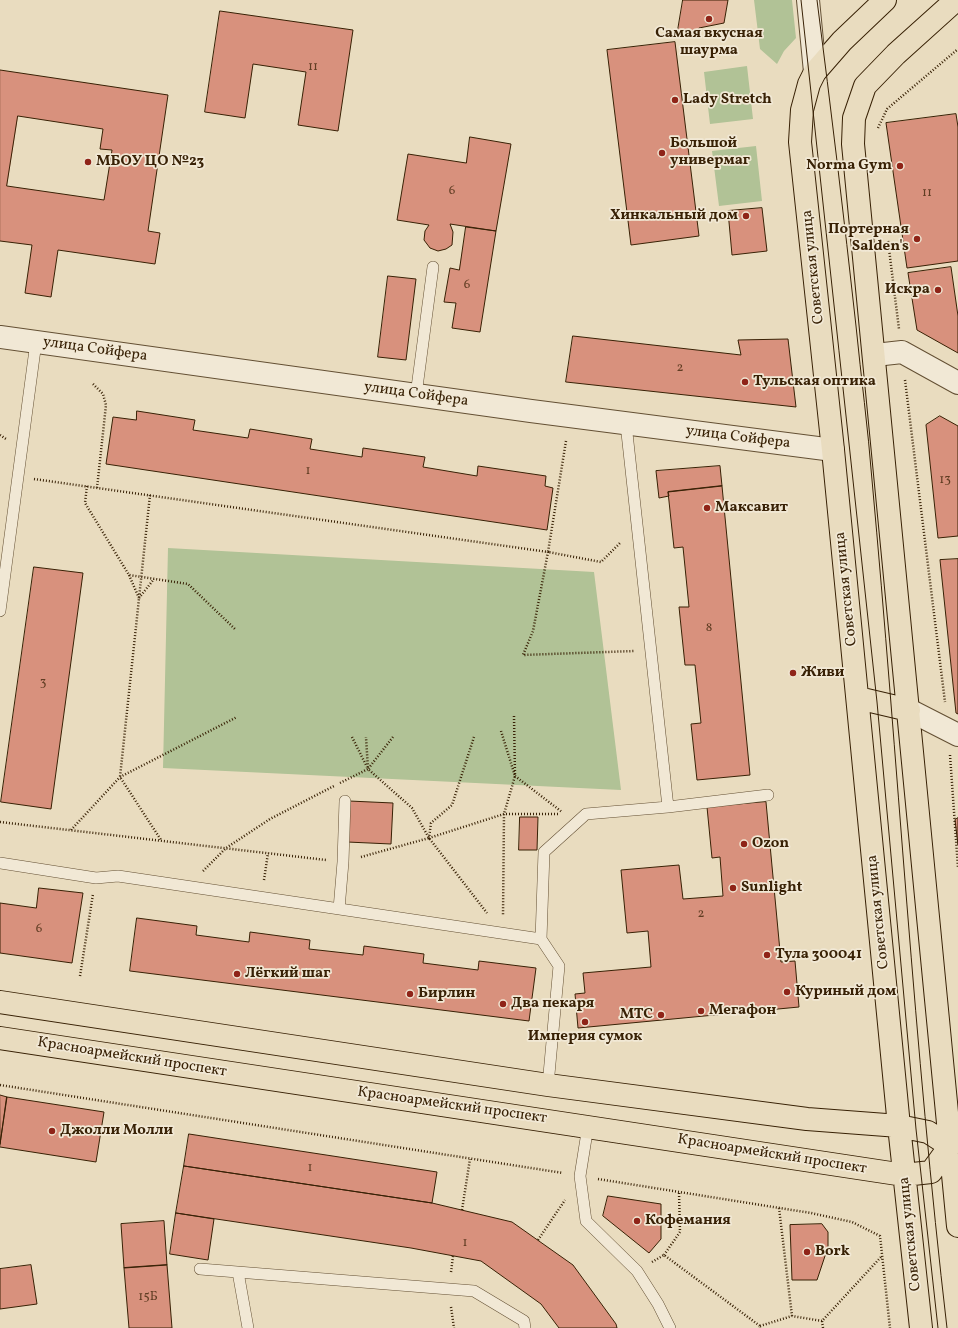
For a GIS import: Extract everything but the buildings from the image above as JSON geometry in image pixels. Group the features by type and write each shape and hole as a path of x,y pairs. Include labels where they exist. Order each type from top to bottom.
{"main road":[{"name":"Советская улица","path":"885,0 842,41 815,72 802,110 800,142 833,450 899,1126 921,1328"},
{"path":"956,0 896,54 865,86 854,118 853,144 875,355 938,1035 958,1226"},
{"path":"858,698 909,710"},
{"path":"0,1002 548,1085 806,1119 899,1126 928,1132 950,1146"},
{"name":"Красноармейский проспект","path":"0,1038 904,1174 931,1172 950,1146"}],"street":[{"path":"808,0 815,72"},
{"name":"улица Сойфера","path":"0,337 626,424 833,450"},
{"path":"875,355 902,352 958,383"},
{"path":"909,710 953,732"}],"lane":[{"path":"416,395 434,267"},
{"path":"0,611 36,342"},
{"path":"626,424 668,807"},
{"path":"548,1085 559,966 541,939 544,852 586,814 668,807 768,795"},
{"path":"339,909 343,862 345,801"},
{"path":"0,863 96,878 118,876 541,939"},
{"path":"588,1126 580,1176 586,1221 637,1271 658,1304 670,1328"},
{"path":"200,1269 474,1291 524,1321 525,1328"},
{"path":"238,1272 248,1328"}],"path":[{"path":"874,134 887,109 958,49"},
{"path":"887,235 953,732 958,868"},
{"path":"93,384 103,394 106,405 97,488"},
{"path":"566,441 548,552 533,631 523,655 651,651"},
{"path":"18,476 548,552 602,562 637,526"},
{"path":"87,486 85,503 129,575 139,598"},
{"path":"150,495 120,777 161,840"},
{"path":"129,575 188,584 236,630"},
{"path":"139,598 154,579"},
{"path":"503,934 504,814 515,776 514,716"},
{"path":"71,830 120,777 237,717"},
{"path":"0,822 343,862 429,838 504,814 565,814 515,776 501,731"},
{"path":"352,737 368,769 412,808 429,838 503,934"},
{"path":"366,737 368,769"},
{"path":"186,886 226,848 270,819 368,769 393,737"},
{"path":"429,838 431,823 452,805 474,737"},
{"path":"261,897 268,853"},
{"path":"80,976 96,878"},
{"path":"0,1085 580,1176 779,1208 852,1222 880,1236 890,1328"},
{"path":"462,1210 470,1159"},
{"path":"538,1240 580,1176"},
{"path":"637,1271 664,1255 680,1232 679,1192"},
{"path":"779,1208 792,1316"},
{"path":"664,1255 760,1327 792,1316 822,1321"},
{"path":"822,1321 882,1256"},
{"path":"822,1321 823,1328"}],"green space":[{"path":"754,0 792,0 796,38 784,51 777,64 760,49"},
{"path":"747,66 753,119 710,124 704,72"},
{"path":"756,146 762,201 719,206 712,151"},
{"path":"168,548 594,572 621,790 163,768"}],"tram line":[{"path":"801,0 877,702 916,1129 938,1328"},
{"path":"817,0 869,441 925,1116 947,1328"}],"place":[{"name":"Самая вкусная шаурма","path":"709,19"},
{"name":"Lady Stretch","path":"675,100"},
{"name":"Большой универмаг","path":"662,153"},
{"name":"МБОУ ЦО №23","path":"88,162"},
{"name":"Norma Gym","path":"900,166"},
{"name":"Хинкальный дом","path":"746,216"},
{"name":"Портерная Salden's","path":"917,239"},
{"name":"Искра","path":"938,290"},
{"name":"Тульская оптика","path":"745,382"},
{"name":"Максавит","path":"707,508"},
{"name":"Живи","path":"793,673"},
{"name":"Ozon","path":"744,844"},
{"name":"Sunlight","path":"733,888"},
{"name":"Тула 300041","path":"767,955"},
{"name":"Лёгкий шаг","path":"237,974"},
{"name":"Куриный дом","path":"787,992"},
{"name":"Бирлин","path":"410,994"},
{"name":"Два пекаря","path":"503,1004"},
{"name":"Мегафон","path":"701,1011"},
{"name":"МТС","path":"661,1015"},
{"name":"Империя сумок","path":"585,1022"},
{"name":"Джолли Молли","path":"52,1131"},
{"name":"Кофемания","path":"637,1221"},
{"name":"Bork","path":"807,1252"}]}
